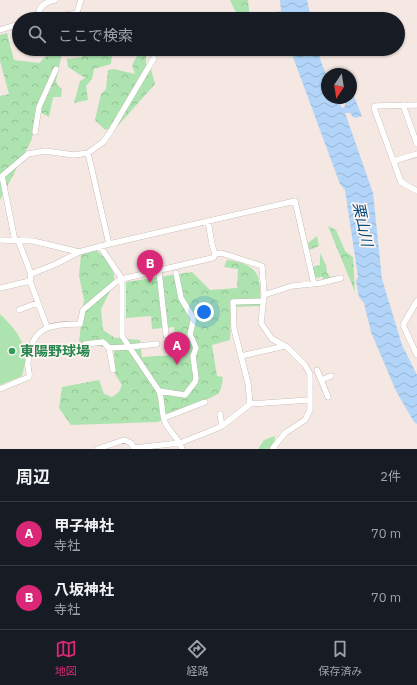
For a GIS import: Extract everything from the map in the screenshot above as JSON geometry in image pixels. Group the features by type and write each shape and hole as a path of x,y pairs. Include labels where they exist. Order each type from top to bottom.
{"street":[{"path":"40,12 46,2 55,0"},
{"path":"77,12 81,0"},
{"path":"0,30 12,26"},
{"path":"47,327 30,281 31,274 17,241 1,176 28,154 45,151 74,155 88,153 103,142 154,58"},
{"path":"34,132 39,108 56,69"},
{"path":"403,105 417,144"},
{"path":"417,105 375,106 374,108 401,182 417,191"},
{"path":"88,153 109,244"},
{"path":"394,161 417,154"},
{"path":"31,274 56,264 79,252 100,246 295,201 314,284"},
{"path":"208,221 215,254"},
{"path":"0,240 33,241 79,252"},
{"path":"100,246 122,279 122,336 159,391 164,421 180,443 182,449"},
{"path":"0,389 29,377 27,365 30,345 35,336 47,327 62,324 80,324 83,310 116,282 122,279 212,258 215,254 221,253 262,266 264,298 261,323 272,339 286,346 305,366 310,374 310,410 305,420 285,433 273,448 274,449"},
{"path":"159,271 166,335"},
{"path":"159,391 185,396 195,382 196,378 193,356 196,348 190,334 194,322 181,298 176,273"},
{"path":"250,404 248,383 234,329 233,302 264,298 292,286 314,284 341,278"},
{"path":"0,288 30,281"},
{"path":"19,310 37,303"},
{"path":"416,305 403,325 417,355"},
{"path":"85,344 103,342 109,348 113,370"},
{"path":"109,348 129,348 157,344"},
{"path":"241,356 286,346"},
{"path":"318,370 328,397"},
{"path":"321,380 331,376"},
{"path":"97,449 124,440 131,443 134,448 153,448 180,443 222,426 250,404 309,400"},
{"path":"164,418 205,402"},
{"path":"220,414 222,426"}],"green space":[{"path":"230,0 248,0 249,12 237,12"},
{"path":"7,33 14,60 39,63 46,56 61,56 56,81 57,85 62,89 61,97 53,97 49,117 40,112 31,141 0,200 0,96 9,94 0,61 0,35"},
{"path":"112,56 111,64 94,69 92,79 86,86 88,100 74,103 80,81 85,78 68,67 67,59"},
{"path":"137,56 146,56 146,64 150,66 155,84 114,130 104,129 95,120 101,94 106,89 108,70 114,69 135,74 132,65"},
{"path":"328,226 336,230 345,251 353,257 355,292"},
{"path":"317,236 319,246 309,250 308,243"},
{"path":"96,250 106,259 114,274 114,283 101,309 103,330 115,338 140,340 142,357 176,355 174,327 152,329 151,316 126,318 126,282 192,272 210,290 237,288 238,269 224,267 227,260 245,264 253,269 260,284 261,306 231,307 230,340 212,345 217,376 223,377 221,389 218,394 158,422 71,425 59,408 62,387 99,380 104,394 112,397 119,392 122,385 115,374 114,349 79,342 84,299 79,276 81,254"},
{"path":"320,253 326,265 327,273 330,277 336,276 328,284 321,276 319,278 311,276 312,267 320,265"},
{"name":"東陽野球場","path":"0,314 20,338 24,350 25,364 22,376 0,385"},
{"path":"275,436 274,449 258,449 264,440"}],"water":[{"path":"280,0 307,0 310,12 275,12 281,11"},
{"name":"栗山川","path":"293,56 320,56 324,68 321,68 321,104 340,104 342,108 345,104 357,104 362,116 355,118 350,113 345,113 373,193 382,279 402,345 417,375 417,424 414,422 396,391 371,332 364,303 359,297 356,281 358,277 345,190 340,184"}],"place":[{"name":"八坂神社","path":"150,283"},
{"name":"東陽野球場","path":"12,351"},
{"name":"甲子神社","path":"177,365"}]}
